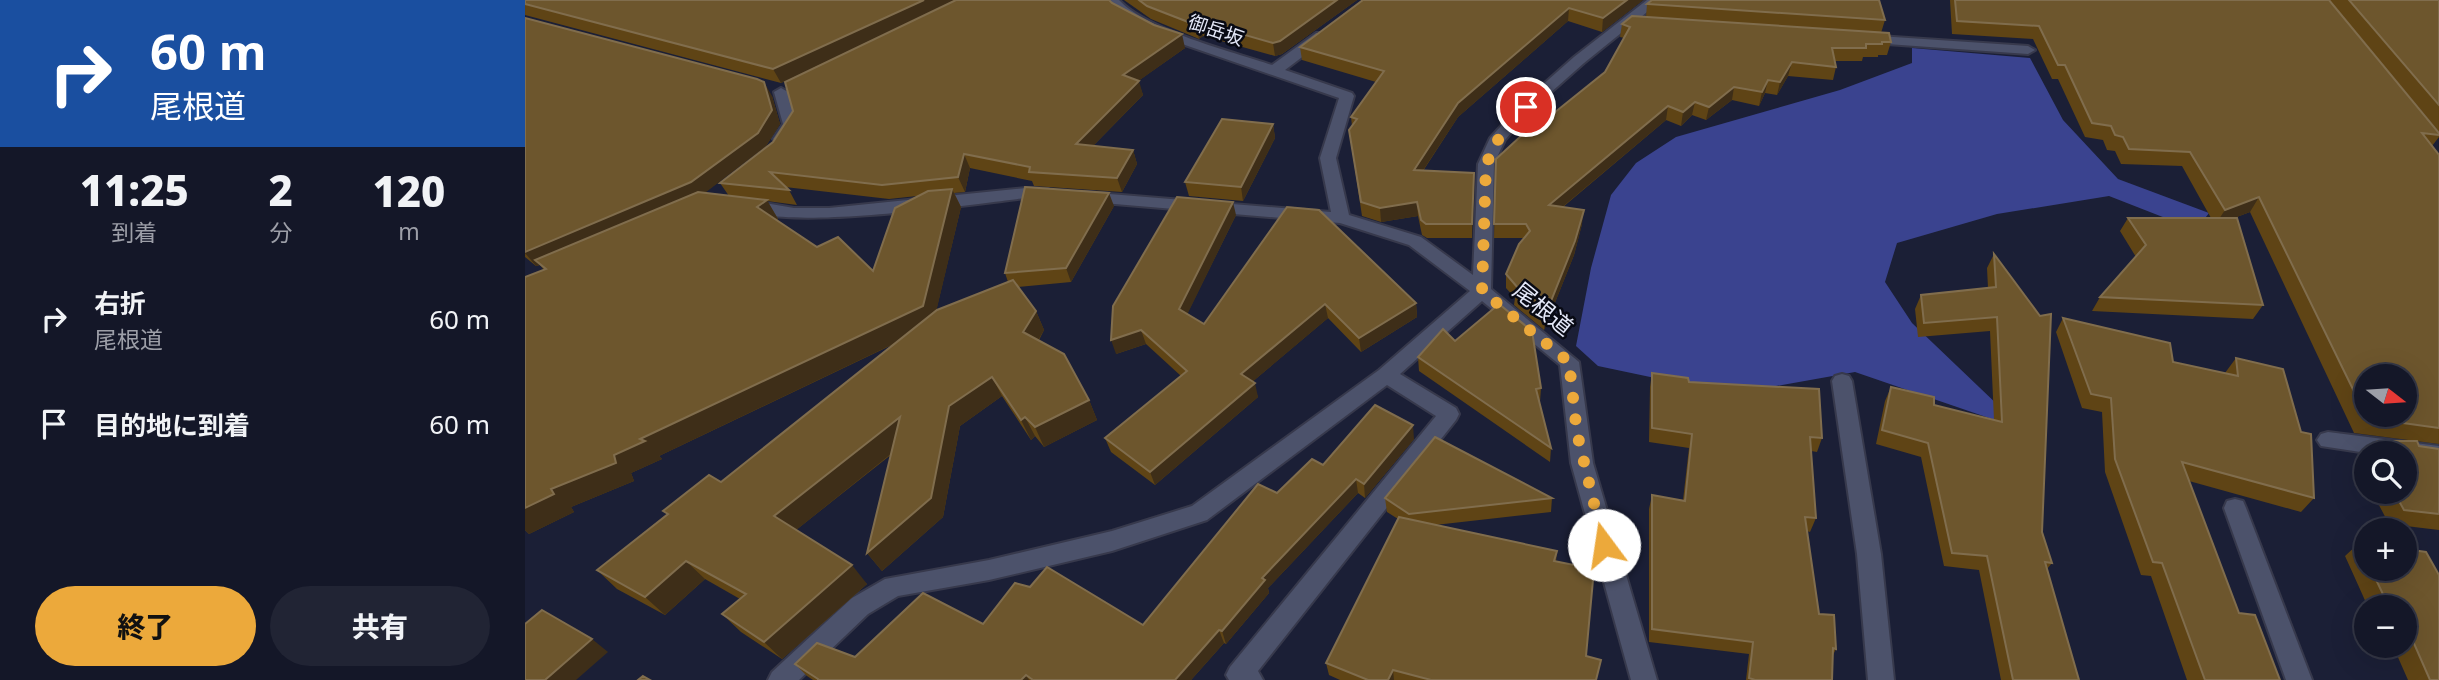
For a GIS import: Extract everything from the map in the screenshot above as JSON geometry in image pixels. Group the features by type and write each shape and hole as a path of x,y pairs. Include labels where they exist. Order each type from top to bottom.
{"street":[{"name":"御岳坂","path":"1112,0 1122,11 1164,33 1347,96 1328,158 1341,218"},
{"name":"尾根道","path":"1644,680 1629,619 1604,545 1577,433 1569,362 1482,291 1486,164 1499,138 1526,107 1625,22 1655,0"},
{"path":"1625,22 1652,24"},
{"path":"1274,71 1338,24"},
{"path":"1847,37 2028,50"},
{"path":"774,151 791,124 781,88"},
{"path":"731,203 794,213 829,213 1026,193 1194,204 1341,218 1415,241 1482,291 1386,374 1199,513 1112,541 1002,568 893,586 860,606 781,680"},
{"path":"1250,680 1239,676 1449,414 1386,374"},
{"path":"1842,381 1868,554 1881,680"},
{"path":"2328,440 2439,454"},
{"path":"2235,508 2299,680"}],"shaded area":[{"path":"1912,48 2030,58 2063,120 2118,179 2209,213 2196,230 2109,196 1997,214 1897,243 1885,282 1912,323 2024,430 1855,372 1731,394 1598,366 1576,346 1591,268 1611,195 1636,163 1676,137 1840,90 1912,63"}],"building":[{"path":"525,0 924,0 773,69 525,4"},
{"path":"956,0 1109,0 1154,25 1182,34 1123,75 1139,81 1076,144 1133,150 1117,178 1029,172 1030,167 964,154 958,177 882,185 770,172 789,190 720,183 773,142 793,111 785,82"},
{"path":"1139,0 1337,0 1280,41 1273,43 1200,22 1196,25 1147,6"},
{"path":"1363,0 1627,0 1603,18 1569,8 1458,103 1414,170 1474,173 1472,224 1426,224 1421,220 1417,202 1380,208 1361,202 1349,130 1357,119 1351,117 1384,71 1300,47"},
{"path":"1652,0 1879,0 1885,20 1647,4"},
{"path":"1955,0 2329,0 2439,133 2422,133 2439,155 2439,428 2417,425 2417,364 2354,364 2354,391 2259,197 2225,210 2190,152 2129,149 2123,137 2115,135 2111,126 2092,123 2065,65 2058,65 2039,26 1957,21"},
{"path":"2349,0 2439,0 2439,105"},
{"path":"1632,16 1889,33 1891,42 1866,44 1866,48 1832,48 1836,67 1792,62 1780,82 1768,80 1762,92 1734,87 1709,107 1695,102 1683,112 1668,106 1549,205 1584,210 1575,241 1545,316 1515,291 1518,288 1506,274 1519,244 1530,231 1526,224 1494,224 1496,159 1534,124 1539,125 1605,72 1630,27 1622,24"},
{"path":"525,18 757,79 764,82 772,110 758,133 691,182 525,252"},
{"path":"1222,119 1273,124 1241,187 1185,182"},
{"path":"1025,187 1109,193 1066,268 1005,273"},
{"path":"952,189 923,306 640,439 645,441 614,455 616,463 551,489 554,494 525,508 525,277 546,269 535,260 698,192 767,200 757,207 817,247 838,237 873,271 895,208 928,191"},
{"path":"1177,197 1233,202 1179,309 1204,324 1287,207 1319,210 1416,303 1359,338 1325,304 1241,374 1255,383 1150,472 1105,438 1187,371 1141,330 1111,340 1113,306"},
{"path":"2128,218 2237,218 2263,305 2100,297 2146,245"},
{"path":"1994,254 2040,316 2051,314 2042,532 2052,563 2045,562 2079,680 2013,680 1987,556 1952,553 1928,443 1882,430 1891,387 1934,397 1934,405 2002,422 1997,317 1924,323 1921,295 1996,287"},
{"path":"1013,280 1036,311 1023,332 1064,354 1089,400 1035,427 1025,417 1021,420 992,377 949,406 931,498 867,553 900,417 774,516 852,565 764,642 722,614 746,594 686,561 645,597 597,570 668,514 663,511 709,475 721,482 937,310"},
{"path":"1499,304 1532,331 1541,388 1536,389 1551,448 1418,357 1443,329 1455,341"},
{"path":"2063,318 2170,343 2173,362 2238,376 2236,358 2283,369 2301,432 2311,434 2314,498 2182,462 2239,613 2255,615 2280,680 2205,680 2162,563 2153,562 2115,459 2111,398 2091,394"},
{"path":"1652,373 1688,378 1689,382 1819,389 1822,438 1810,437 1816,518 1805,517 1819,614 1834,615 1836,649 1833,648 1832,680 1755,680 1749,678 1753,642 1652,629 1652,495 1685,501 1692,434 1652,428"},
{"path":"1375,405 1413,425 1364,484 1356,479 1262,578 1265,580 1222,631 1219,630 1175,680 1033,680 1026,675 1021,680 818,680 795,664 817,643 855,657 923,593 983,624 1015,583 1030,587 1047,567 1143,625 1258,484 1277,493 1312,459 1323,465"},
{"path":"1435,437 1552,498 1409,514 1385,498"},
{"path":"2417,441 2419,446 2439,449 2439,514 2404,510 2401,504 2417,504"},
{"path":"1399,517 1557,551 1554,561 1594,569 1586,656 1601,660 1596,680 1431,680 1393,670 1388,680 1368,680 1326,663"},
{"path":"2417,551 2426,552 2439,575 2439,680 2430,680 2417,650 2417,595 2383,595 2377,581 2417,581"},
{"path":"542,610 592,639 545,680 525,680 525,624"}],"route":[{"path":"1526,107 1499,138 1486,164 1482,291 1569,362 1577,433 1604,545"}]}
